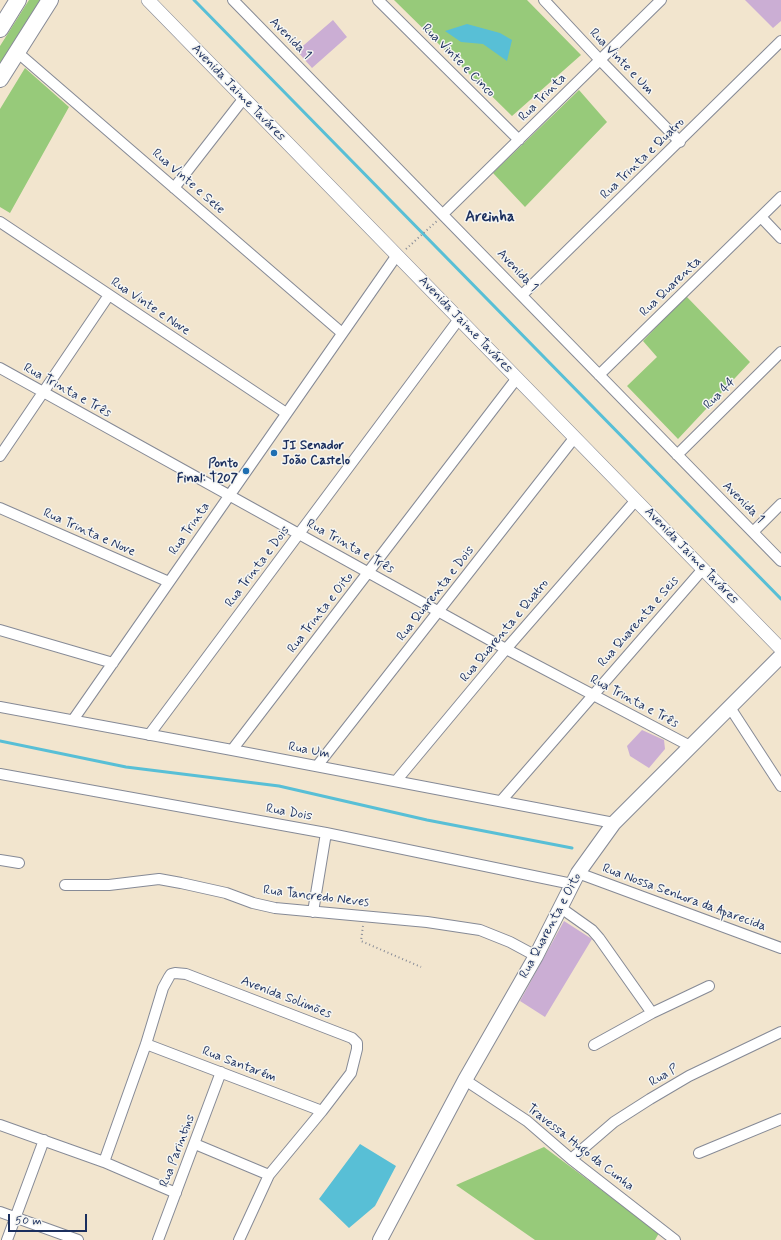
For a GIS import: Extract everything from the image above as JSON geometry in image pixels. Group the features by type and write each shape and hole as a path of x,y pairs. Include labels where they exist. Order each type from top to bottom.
{"main road":[{"path":"0,29 18,0"},
{"path":"0,79 50,0"},
{"name":"Rua Quarenta e Oito","path":"380,1240 465,1080 536,956 575,879 614,823 729,706 781,656"}],"street":[{"name":"Avenida Jaime Taváres","path":"148,0 781,649"},
{"name":"Avenida 1","path":"233,0 781,561"},
{"name":"Rua Vinte e Cinco","path":"378,0 519,140"},
{"name":"Rua Vinte e Um","path":"544,0 680,142"},
{"name":"Rua Trinta","path":"443,214 661,0"},
{"name":"Rua Trinta e Quatro","path":"522,295 680,142 781,41"},
{"name":"Rua Vinte e Sete","path":"17,52 342,333"},
{"path":"174,188 244,98"},
{"name":"Rua Quarenta","path":"599,375 781,197"},
{"path":"761,217 781,238"},
{"name":"Rua Vinte e Nove","path":"0,222 286,413"},
{"name":"Rua Trinta","path":"73,720 397,255"},
{"path":"0,456 109,295"},
{"name":"Rua Trinta e Dois","path":"149,735 459,319"},
{"name":"Rua 44","path":"677,455 781,352"},
{"name":"Rua Trinta e Três","path":"0,368 506,649 690,746"},
{"name":"Rua Trinta e Oito","path":"232,750 517,378"},
{"name":"Rua Quarenta e Dois","path":"317,766 575,437"},
{"name":"Rua Quarenta e Quatro","path":"396,781 506,649 636,500"},
{"path":"753,532 781,504"},
{"name":"Rua Trinta e Nove","path":"0,508 168,582"},
{"name":"Rua Quarenta e Seis","path":"501,801 703,568"},
{"path":"0,630 113,663"},
{"path":"729,706 781,786"},
{"name":"Rua Um","path":"0,707 614,823"},
{"name":"Rua Dois","path":"0,774 326,832 575,879"},
{"path":"313,912 326,832"},
{"path":"0,860 19,863"},
{"name":"Rua Tancredo Neves","path":"65,885 109,885 158,879 226,893 253,903 275,908 427,922 480,930 510,942 536,956"},
{"name":"Rua Nossa Senhora da Aparecida","path":"575,879 781,948"},
{"path":"561,908 588,927 599,938 652,1013"},
{"name":"Avenida Solimões","path":"104,1162 146,1044 164,988 169,977 175,973 186,974 352,1038 357,1043 357,1050 350,1073 322,1112 269,1176 239,1240"},
{"path":"594,1045 652,1013 709,986"},
{"name":"Rua P","path":"571,1159 614,1122 650,1099 689,1076 781,1032"},
{"name":"Rua Santarém","path":"146,1044 322,1112"},
{"name":"Rua Parintins","path":"158,1240 221,1072"},
{"name":"Travessa Hugo da Cunha","path":"465,1080 527,1121 571,1159 675,1240"},
{"path":"699,1153 781,1119"},
{"path":"0,1125 104,1162 176,1193"},
{"path":"7,1240 44,1140"},
{"path":"195,1144 269,1176"},
{"path":"0,1212 78,1240"}],"path":[{"path":"408,248 433,225"},
{"path":"364,916 361,941 421,966"}],"green space":[{"path":"29,0 41,0 0,65 0,46"},
{"path":"394,0 527,0 581,55 512,116"},
{"path":"25,68 69,107 10,213 0,207 0,109"},
{"path":"579,90 607,122 525,207 493,173"},
{"path":"686,296 750,362 678,439 627,386 657,357 643,341"},
{"path":"544,1147 659,1233 655,1240 535,1240 456,1185"}],"water":[{"path":"467,24 500,33 512,40 507,61 483,44 461,42 445,31"},
{"path":"360,1144 396,1166 375,1206 349,1228 319,1199"}],"building":[{"path":"745,0 781,0 781,21 773,28"},
{"path":"333,20 347,37 312,68 297,51"},
{"path":"642,730 664,740 665,749 649,768 630,756 627,746"},
{"path":"564,921 592,939 545,1017 520,1001"}],"waterway":[{"path":"194,0 781,599"},
{"path":"0,741 126,767 279,786 427,820 572,848"}],"place":[{"name":"JI Senador João Castelo","path":"274,453"},
{"name":"Ponto Final: T207","path":"246,471"}],"district":[{"name":"Areinha","path":"490,218"}]}
